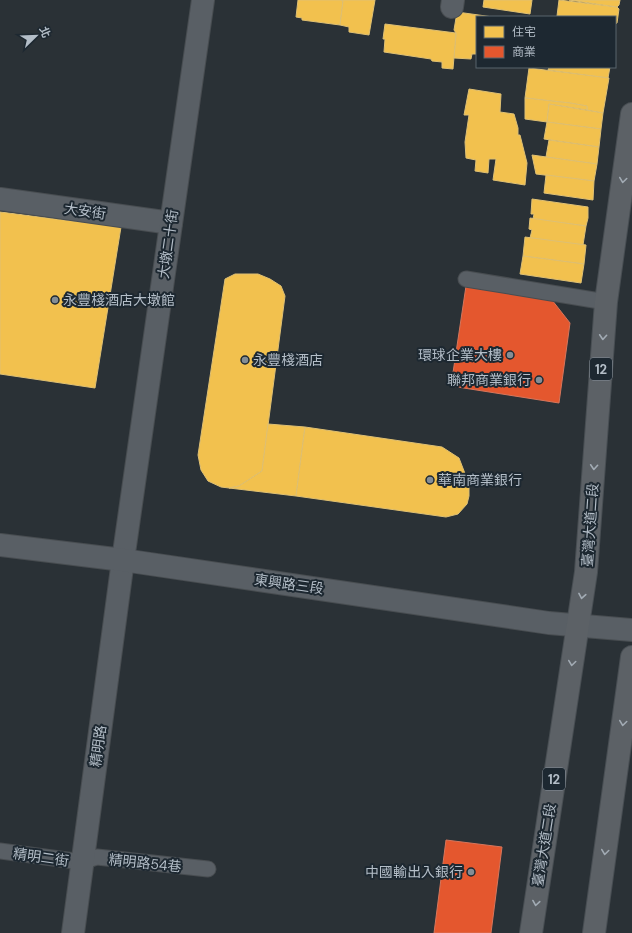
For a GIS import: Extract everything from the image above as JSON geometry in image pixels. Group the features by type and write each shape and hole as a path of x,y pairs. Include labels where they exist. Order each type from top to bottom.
{"main road":[{"name":"臺灣大道二段","path":"531,933 586,572 606,302 632,114"},
{"path":"594,933 632,656"}],"street":[{"name":"大墩二十街","path":"123,560 203,0"},
{"name":"大安街","path":"0,199 171,223"},
{"name":"東興路三段","path":"0,545 123,560 549,622 632,630"},
{"name":"精明路","path":"73,933 123,560"}],"lane":[{"path":"466,279 606,302"},
{"name":"精明二街","path":"0,851 82,862"},
{"name":"精明路54巷","path":"82,862 97,858 208,869"}],"building: 住宅":[{"path":"298,0 343,1 340,25 302,20 302,18 296,17"},
{"path":"341,0 375,0 369,35 349,32 349,27 340,25 343,1"},
{"path":"484,0 532,0 530,14 483,7"},
{"path":"559,0 617,7 619,9 616,24 616,16 557,16"},
{"path":"569,0 620,0 617,7"},
{"path":"457,12 486,16 476,16 476,54 472,54 471,59 454,58 456,33 454,30"},
{"path":"385,24 456,33 453,69 442,68 442,62 432,61 431,59 384,52 385,39 383,39"},
{"path":"529,68 609,78 603,113 587,110 587,106 525,98"},
{"path":"549,68 610,68 608,78 548,70"},
{"path":"469,89 501,94 500,112 514,114 518,128 518,135 520,135 527,163 525,185 493,180 496,159 489,159 488,173 475,171 476,160 466,158 465,142 469,115 464,115"},
{"path":"525,98 587,106 587,110 549,104 547,122 525,119"},
{"path":"549,104 603,113 601,129 547,122"},
{"path":"547,122 601,129 599,147 544,139"},
{"path":"549,140 599,147 597,164 546,157"},
{"path":"532,155 597,164 594,181 536,174"},
{"path":"546,175 594,181 593,200 544,193"},
{"path":"532,199 588,207 586,226 533,219 534,214 531,214"},
{"name":"永豐棧酒店大墩館","path":"0,212 121,227 95,388 0,374"},
{"path":"530,218 586,226 583,245 530,238 532,230 529,229"},
{"path":"525,237 586,245 584,264 523,256"},
{"path":"523,256 584,264 581,283 520,274"},
{"name":"永豐棧酒店","path":"235,274 258,274 270,279 281,286 285,296 262,471 239,486 229,488 221,487 208,481 201,470 198,455 225,279"},
{"path":"268,424 305,427 296,496 229,488 239,486 262,471"},
{"path":"305,427 442,447 459,458 469,484 467,504 458,514 446,517 296,496"}],"building: 商業":[{"name":"環球企業大樓","path":"466,286 552,300 570,323 559,403 451,386"},
{"path":"446,840 502,847 491,933 434,933"}],"place":[{"name":"永豐棧酒店大墩館","path":"55,300"},
{"name":"環球企業大樓","path":"510,355"},
{"name":"永豐棧酒店","path":"245,360"},
{"name":"聯邦商業銀行","path":"539,380"},
{"name":"華南商業銀行","path":"430,480"},
{"name":"中國輸出入銀行","path":"471,872"}]}
